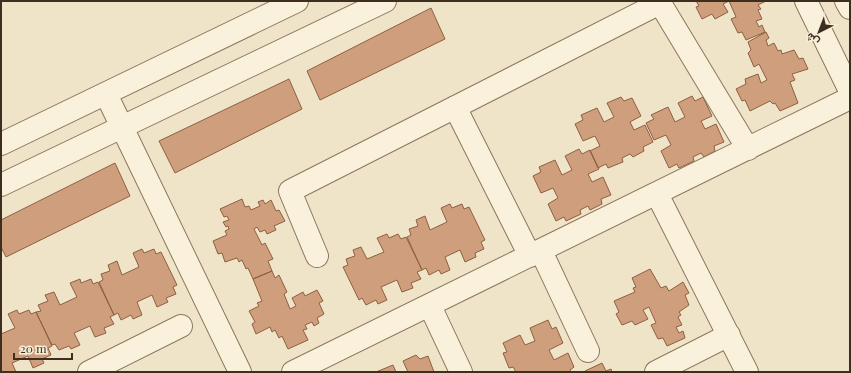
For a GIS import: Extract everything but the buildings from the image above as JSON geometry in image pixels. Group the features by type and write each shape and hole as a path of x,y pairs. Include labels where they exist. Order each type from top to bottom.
{"street":[{"path":"1,144 297,1"},
{"path":"1,185 385,1"},
{"path":"806,1 850,91"},
{"path":"846,1 850,8"},
{"path":"317,256 290,191 660,3 748,149"},
{"path":"106,94 240,372"},
{"path":"293,372 430,306 850,98"},
{"path":"455,107 588,351"},
{"path":"656,194 747,372"},
{"path":"430,306 461,372"},
{"path":"90,372 181,326"},
{"path":"656,372 729,335"}]}
